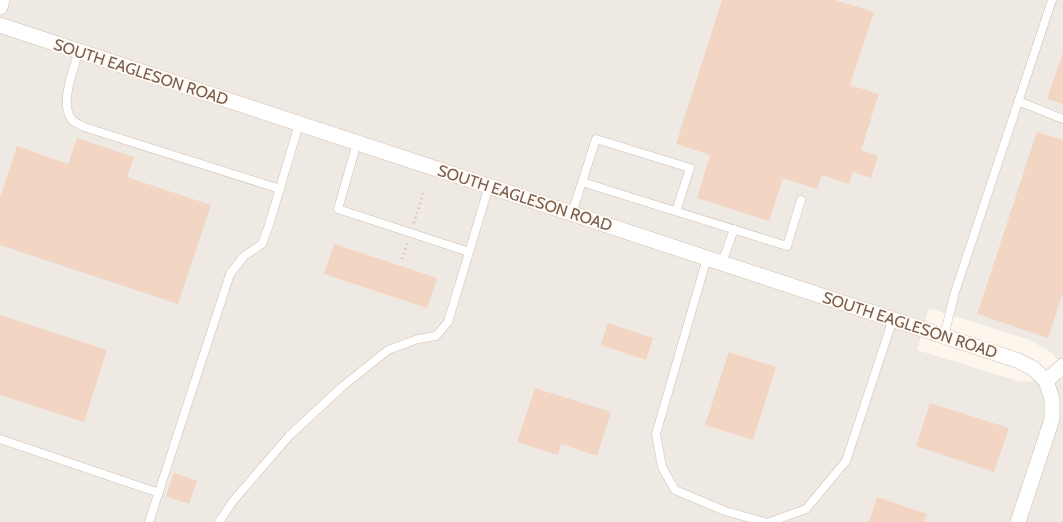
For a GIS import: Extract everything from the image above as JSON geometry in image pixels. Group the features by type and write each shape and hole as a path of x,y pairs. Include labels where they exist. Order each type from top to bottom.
{"street":[{"path":"0,7 2,0"},
{"name":"SOUTH EAGLESON ROAD","path":"0,25 1019,361 1034,369 1046,380"},
{"path":"1018,522 1055,420 1052,399 1046,380 1063,366"}],"lane":[{"path":"944,336 955,292 1052,0"},
{"path":"79,51 68,88 67,102 68,113 74,122 84,127 280,189"},
{"path":"1018,101 1063,119"},
{"path":"149,522 230,274 244,256 262,244 299,124"},
{"path":"572,214 596,140 690,168 676,211"},
{"path":"357,143 338,209 469,252"},
{"path":"582,182 787,246 801,200"},
{"path":"219,522 233,501 290,435 343,386 388,350 418,339 436,336 448,322 489,186"},
{"path":"722,263 734,229"},
{"path":"707,258 656,434 662,467 675,490 725,511 764,522"},
{"path":"770,522 806,509 846,461 894,319"},
{"path":"0,439 159,493"}],"path":[{"path":"413,225 424,190"},
{"path":"402,259 406,244"}],"shaded area":[{"path":"0,0 1063,0 1063,366 1052,353 1030,340 929,308 917,350 1021,382 1063,379 1063,522 0,522"}],"building":[{"path":"722,0 835,0 874,12 850,85 879,94 861,150 878,156 871,178 853,172 849,184 822,175 817,189 783,178 769,221 697,198 710,155 676,144"},
{"path":"1063,53 1063,104 1047,99"},
{"path":"1037,132 1063,140 1063,292 1048,338 977,314"},
{"path":"77,138 134,157 127,177 211,205 178,304 0,245 0,197 17,146 68,164"},
{"path":"334,244 437,278 427,308 324,274"},
{"path":"0,315 107,350 84,422 0,395"},
{"path":"608,323 653,338 646,360 601,345"},
{"path":"729,352 776,367 753,440 705,425"},
{"path":"535,388 611,412 597,456 561,444 558,455 517,442"},
{"path":"930,403 1009,428 994,472 916,446"},
{"path":"174,473 197,481 189,504 166,496"},
{"path":"877,497 927,514 924,522 869,522"}]}
